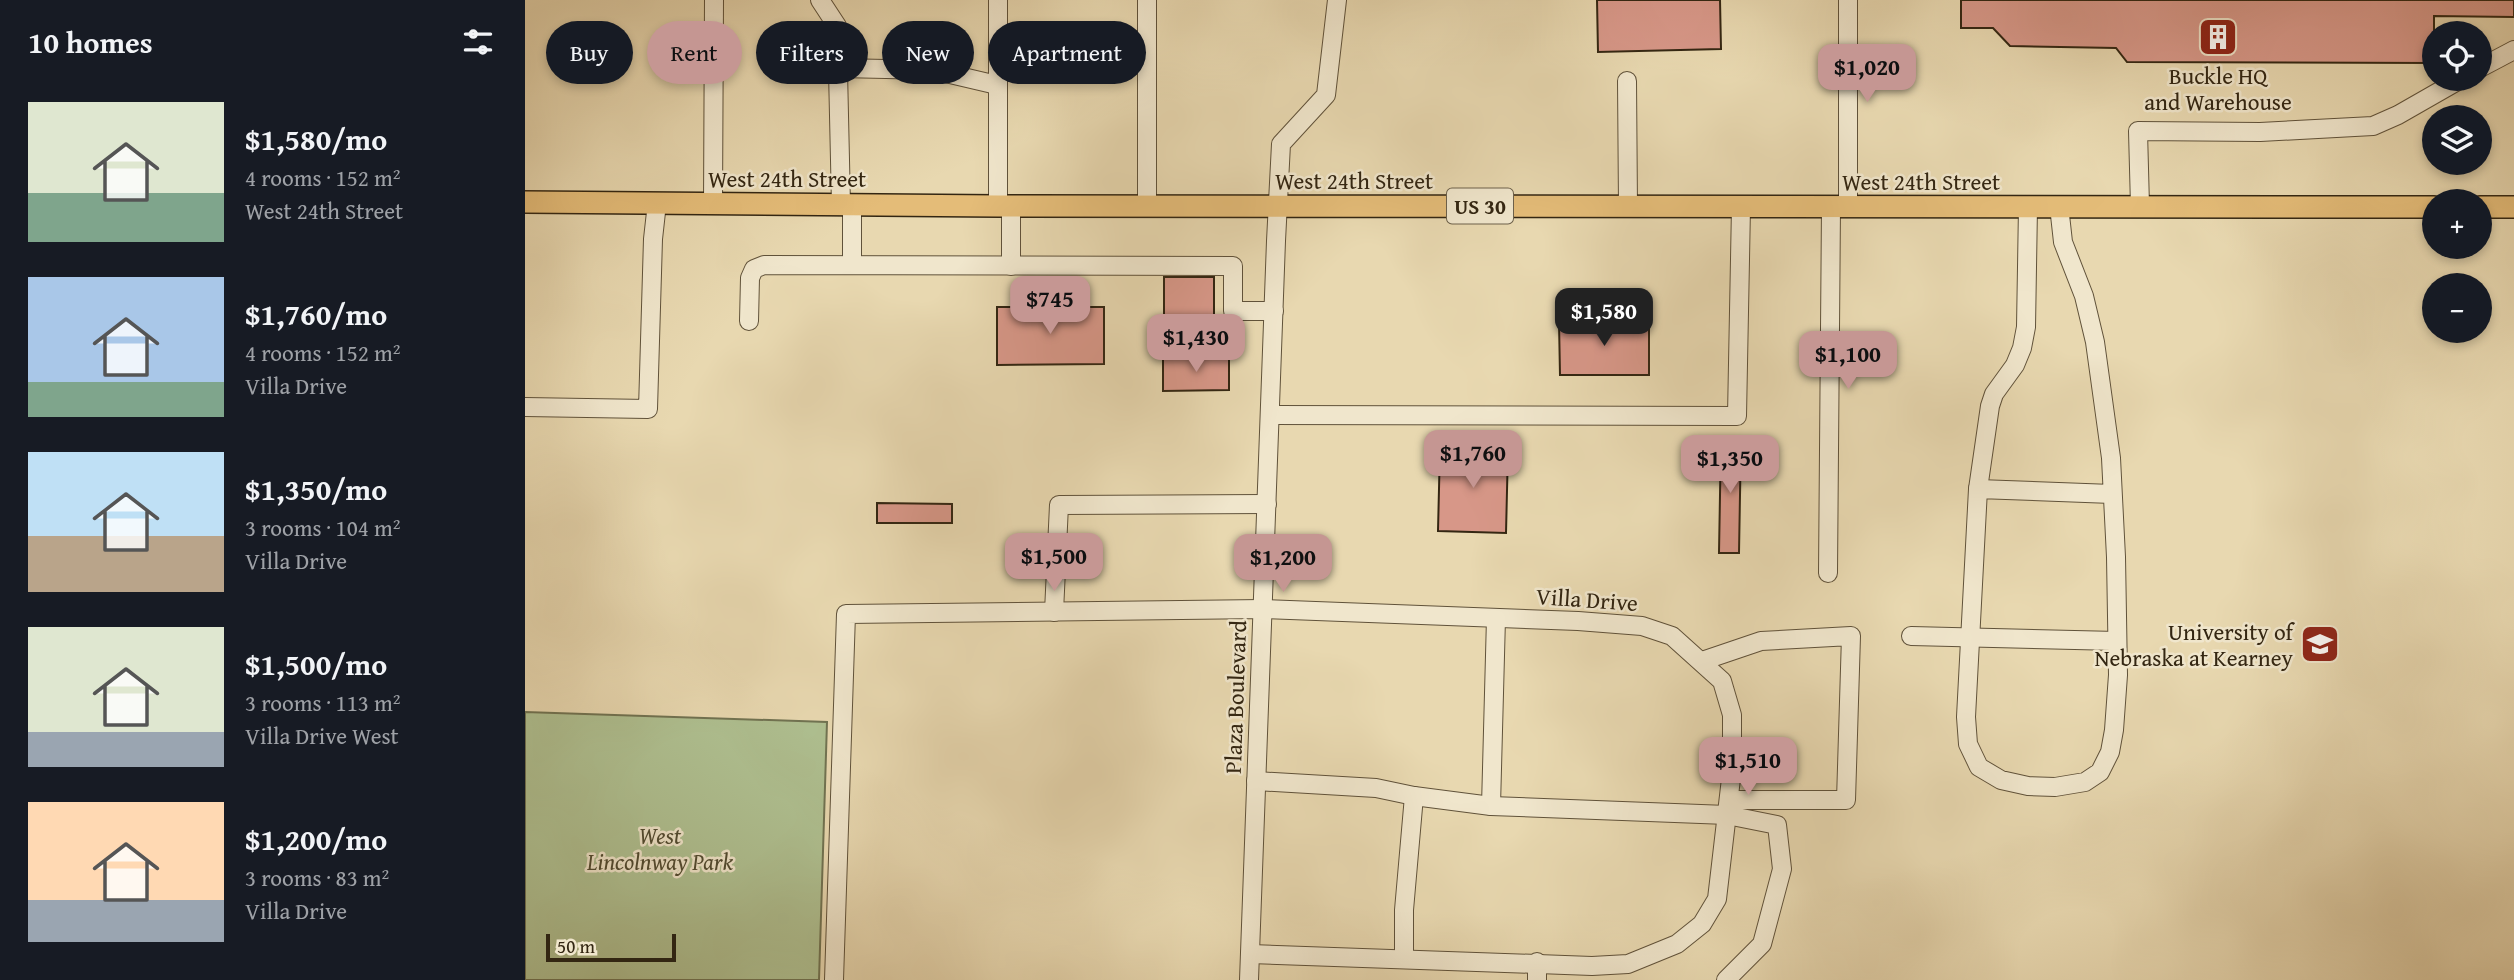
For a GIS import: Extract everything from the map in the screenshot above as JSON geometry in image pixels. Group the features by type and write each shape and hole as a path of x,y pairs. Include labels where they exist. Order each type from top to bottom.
{"main road":[{"name":"West 24th Street","path":"525,202 1004,206 2422,207"},
{"path":"2492,207 2514,207"}],"street":[{"path":"713,204 714,0"},
{"path":"820,0 834,21"},
{"path":"998,0 997,85 1004,206 1011,266"},
{"path":"1147,0 1147,206"},
{"name":"Plaza Boulevard","path":"1249,980 1282,144 1326,95 1337,0"},
{"path":"1828,573 1848,0"},
{"path":"2492,62 2514,50"},
{"path":"868,69 933,70 997,85"},
{"path":"1627,81 1628,207"},
{"path":"840,84 852,265"},
{"path":"2140,206 2138,131 2260,132 2373,126 2440,91"},
{"path":"525,407 648,409 653,239 657,204"},
{"path":"2028,207 2024,338 2015,365 1994,394 1990,406 1978,489 1966,717 1968,744 1979,767 2001,780 2028,786 2055,787 2085,782 2100,772 2110,752 2117,706 2116,557 2111,458 2095,342 2084,296 2063,242 2059,206"},
{"path":"1271,415 1737,416 1741,207"},
{"path":"749,321 750,278 758,266 1233,266 1233,311 1274,311"},
{"path":"1978,489 2112,494"},
{"path":"1054,612 1059,505 1267,504"},
{"name":"Villa Drive","path":"834,980 846,614 1263,609 1642,626 1672,636 1722,681 1732,715 1732,770 1717,899 1702,924 1678,944 1628,964 1592,973 1404,959 1250,954"},
{"path":"1491,806 1496,618"},
{"path":"1257,781 1376,788 1491,806 1728,807 1846,800 1851,636 1761,640 1702,661"},
{"path":"1911,636 2117,641"},
{"path":"1404,959 1404,909 1414,796"},
{"path":"1726,980 1762,944 1782,869 1777,825 1728,807"}],"green space":[{"name":"West Lincolnway Park","path":"525,712 827,722 819,980 525,980"}],"building":[{"path":"1597,0 1720,0 1721,49 1598,52"},
{"name":"Buckle HQ and Warehouse","path":"1961,0 2514,0 2514,17 2434,16 2434,21 2422,21 2422,63 2127,62 2116,48 2010,46 1993,28 1961,28"},
{"path":"1164,277 1214,277 1214,320 1164,320"},
{"path":"997,307 1104,307 1104,364 997,365"},
{"path":"1559,322 1649,322 1649,375 1560,375"},
{"path":"1163,357 1229,357 1229,390 1163,391"},
{"path":"1721,438 1741,438 1739,553 1719,553"},
{"path":"1440,447 1508,449 1506,533 1438,531"},
{"path":"877,503 952,504 952,523 877,523"}],"place":[{"name":"Buckle HQ and Warehouse","path":"2218,37"},
{"name":"University of Nebraska at Kearney","path":"2320,644"}]}
